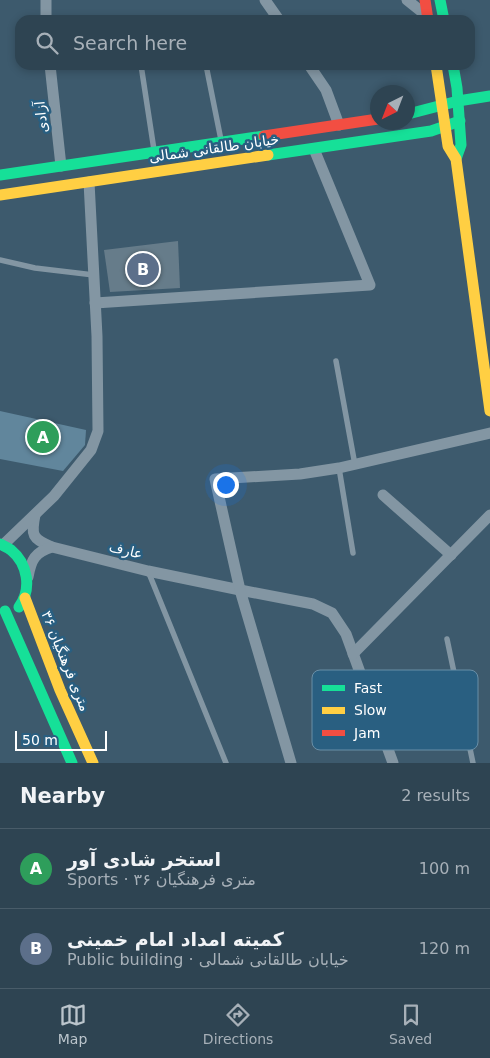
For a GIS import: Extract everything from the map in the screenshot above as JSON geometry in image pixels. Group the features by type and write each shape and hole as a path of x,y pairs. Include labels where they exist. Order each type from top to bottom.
{"main road":[{"path":"425,0 428,15"},
{"path":"440,0 443,15"},
{"path":"437,70 448,146 456,159 490,411"},
{"path":"453,70 457,88 461,145 456,159"},
{"path":"415,112 458,101 490,96"},
{"name":"خیابان طالقانی شمالی","path":"0,175 370,120"},
{"name":"خیابان طالقانی شمالی","path":"0,196 432,131 460,121"},
{"path":"1,543 16,556 27,581 25,598 18,609 12,611 3,610"},
{"name":"۳۶ متری فرهنگیان","path":"25,598 60,690 92,763"},
{"path":"3,610 72,763"}],"street":[{"path":"46,0 46,15"},
{"path":"265,0 276,15"},
{"path":"407,0 424,15"},
{"name":"آزادی","path":"51,70 61,166"},
{"path":"312,70 326,90 339,125"},
{"path":"95,303 370,285 314,149"},
{"path":"1,543 36,514 54,496 91,450 98,431 97,336 89,182"},
{"path":"291,763 240,590 215,479 300,474 338,468 490,433"},
{"path":"383,495 451,555"},
{"path":"36,514 32,529 34,535 42,543 52,547"},
{"path":"353,654 490,515"},
{"path":"27,581 31,562 41,550 52,547"},
{"name":"عارف","path":"52,547 148,571 313,604 332,613 346,634 359,670"},
{"name":"عارف","path":"387,750 392,763"}],"lane":[{"path":"142,70 154,152"},
{"path":"207,70 222,142"},
{"path":"0,260 35,268 94,275"},
{"path":"336,361 355,465"},
{"path":"338,468 353,553"},
{"path":"148,571 226,763"},
{"path":"447,639 454,670"},
{"path":"470,750 473,763"}],"water":[{"path":"0,411 86,430 85,445 63,471 0,459"}],"building":[{"path":"178,241 180,288 110,292 104,250"}],"traffic: fast":[{"path":"440,0 443,15"},
{"path":"454,70 461,145 456,159"},
{"path":"415,112 458,101 490,96"},
{"path":"268,155 431,131 460,121"},
{"path":"0,175 264,136"},
{"path":"0,544 10,549 17,556 24,569 27,585 19,607"},
{"path":"5,611 72,763"}],"traffic: slow":[{"path":"437,70 448,146 456,159 490,411"},
{"path":"0,195 268,155"},
{"path":"25,598 60,690 93,763"}],"traffic: jam":[{"path":"425,0 427,15"},
{"path":"264,136 370,120"}],"place":[{"name":"کمیته امداد امام خمینی","path":"143,269"},
{"name":"استخر شادی آور","path":"43,437"}]}
